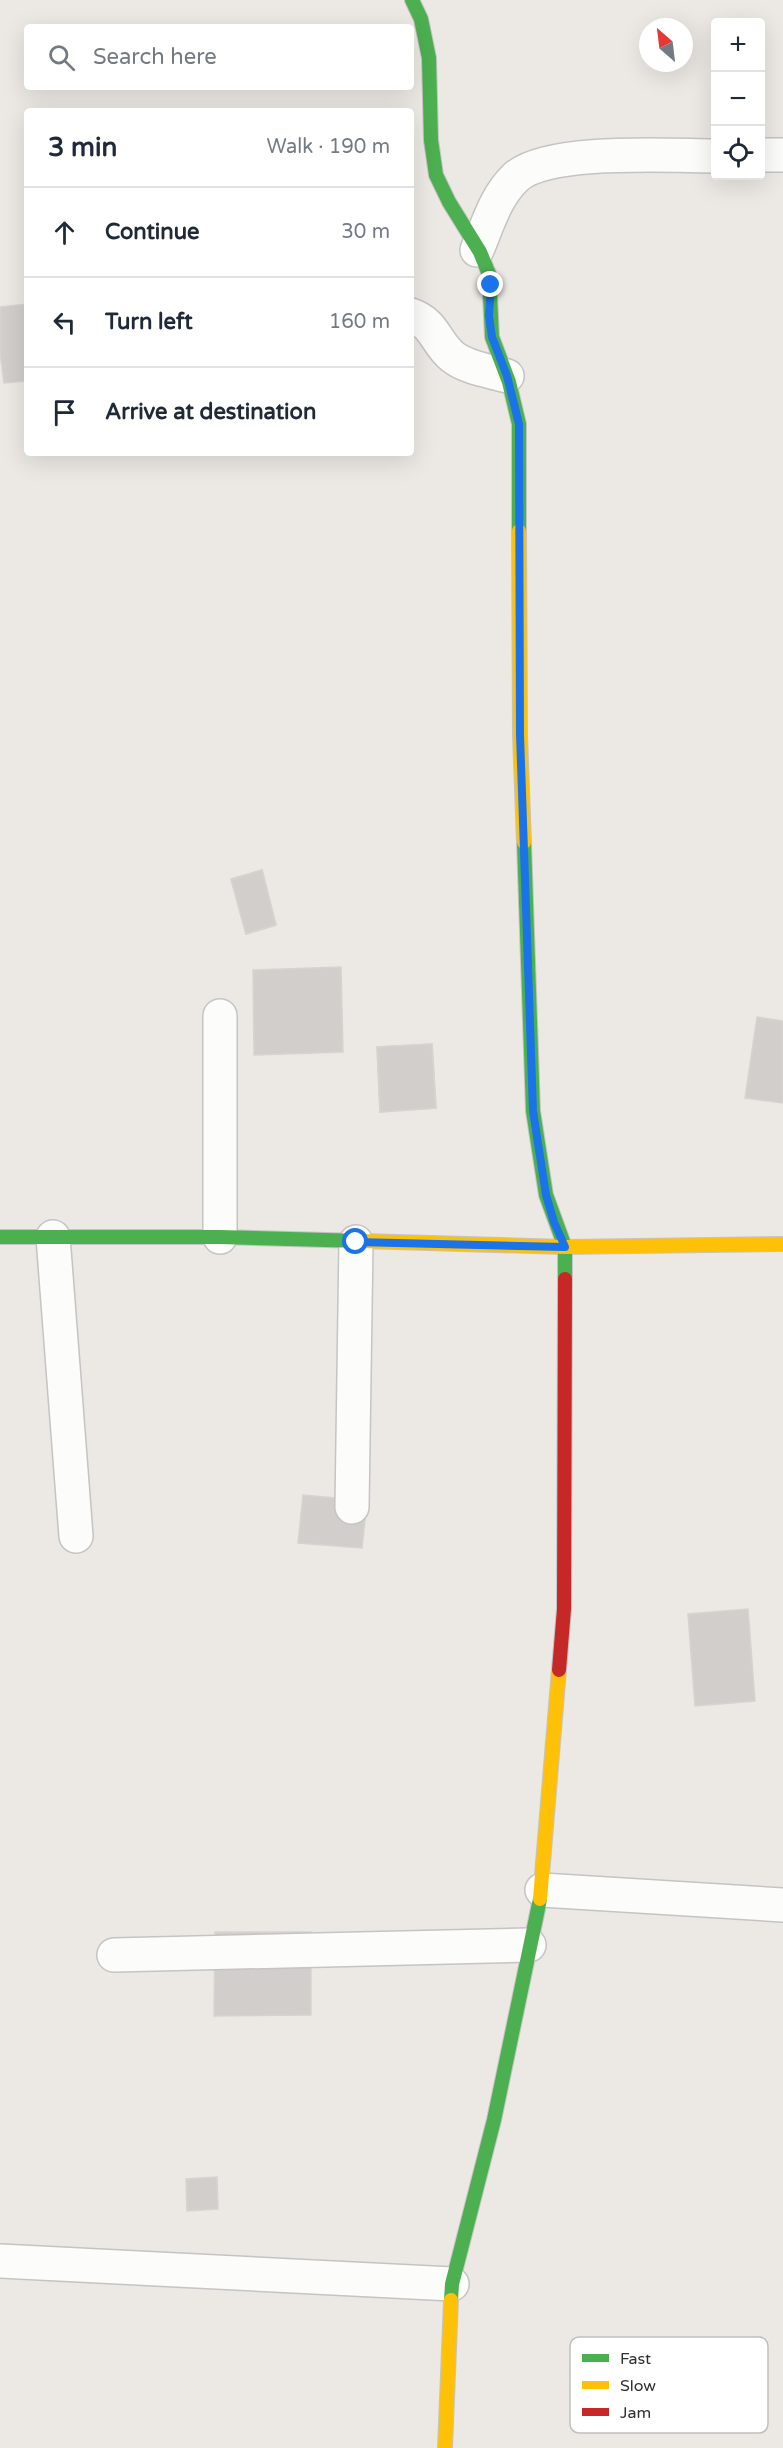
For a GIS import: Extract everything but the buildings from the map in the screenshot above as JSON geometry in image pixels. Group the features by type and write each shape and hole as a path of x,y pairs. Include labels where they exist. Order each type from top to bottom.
{"street":[{"path":"412,0 421,15 426,36 435,168 445,197 486,265 491,285 489,316 492,337 507,376 519,424 520,735 533,1111 546,1195 565,1247 564,1609 542,1890 494,2120 452,2284 445,2448"},
{"path":"765,155 783,154"},
{"path":"477,250 497,199 517,176 537,165 572,158 711,156"},
{"path":"414,316 424,320 444,349 455,359 507,376"},
{"path":"220,1016 220,1237"},
{"path":"0,1237 220,1237 565,1247 783,1244"},
{"path":"53,1237 76,1536"},
{"path":"352,1507 356,1242"},
{"path":"542,1890 783,1905"},
{"path":"114,1954 529,1945"},
{"path":"0,2261 452,2284"}],"traffic: fast":[{"path":"412,0 421,19 429,58 431,140 436,175 449,202 480,252 489,274 492,337 509,382 519,424 519,531"},
{"path":"524,842 533,1111 546,1195 565,1247 565,1279"},
{"path":"0,1237 220,1237 362,1241"},
{"path":"451,2300 452,2284 494,2120 540,1899"}],"traffic: slow":[{"path":"519,531 520,735 524,842"},
{"path":"362,1241 565,1247 783,1244"},
{"path":"540,1899 559,1670"},
{"path":"445,2448 451,2300"}],"traffic: jam":[{"path":"559,1670 564,1609 565,1279"}],"route":[{"path":"356,1242 565,1247 546,1195 535,1137 529,1030 520,735 519,424 507,376 492,337 489,316 491,285"}]}
